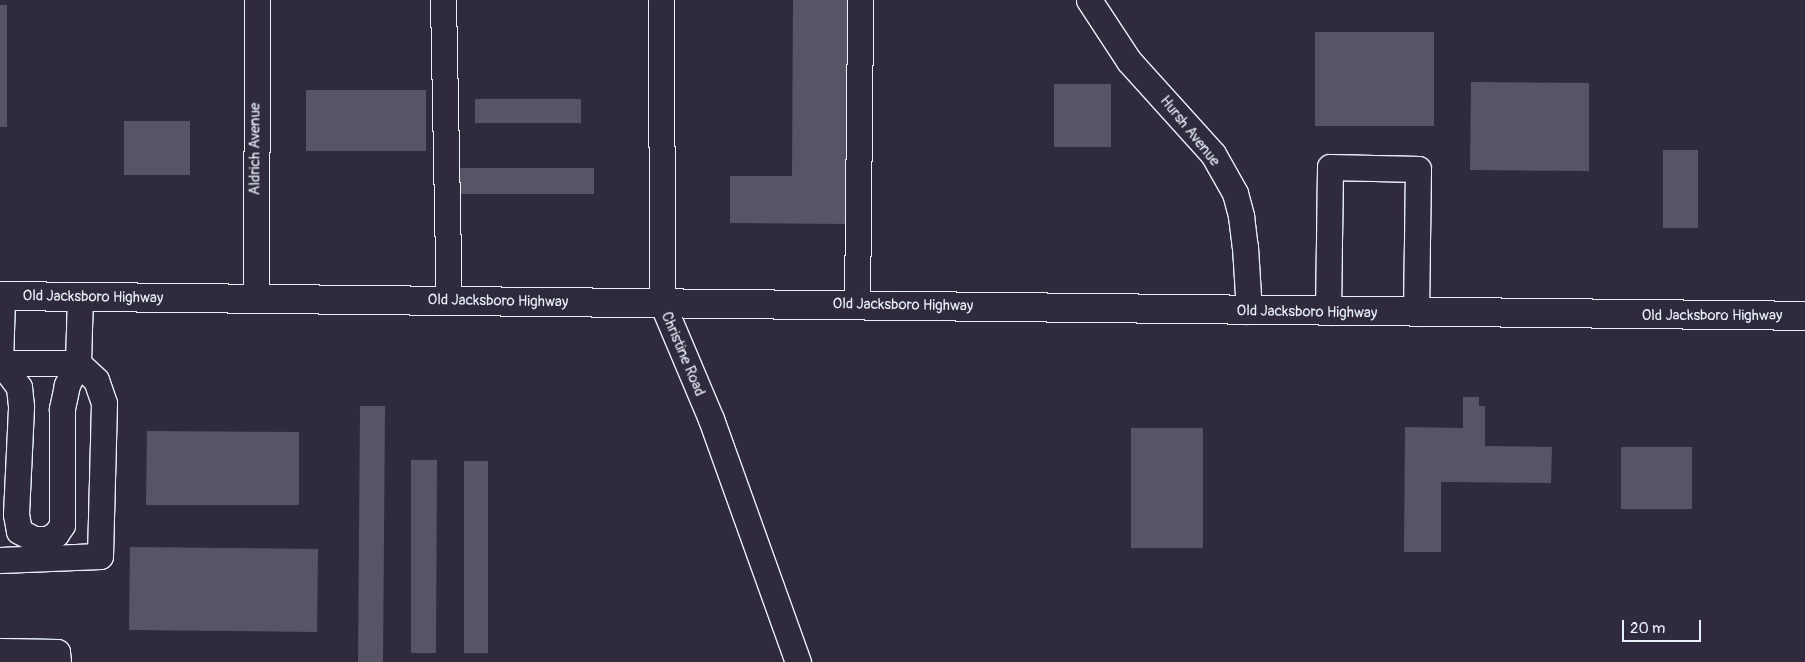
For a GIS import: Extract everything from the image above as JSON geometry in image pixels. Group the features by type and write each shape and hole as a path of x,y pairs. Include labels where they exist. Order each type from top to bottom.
{"main road":[{"name":"Old Jacksboro Highway","path":"1,296 1805,316"}],"street":[{"name":"Aldrich Avenue","path":"256,299 257,0"},
{"path":"443,0 449,301"},
{"name":"Christine Road","path":"661,0 662,303 711,419 798,662"},
{"path":"857,304 860,0"},
{"name":"Hursh Avenue","path":"1089,0 1129,61 1212,154 1235,194 1241,216 1244,239 1249,311"},
{"path":"1328,312 1330,167 1418,170 1416,313"},
{"path":"1,296 1,364 19,387 21,406 16,514 19,531 34,539 47,539 56,534 62,525 64,509 62,409 67,386 78,363 80,297"},
{"path":"0,560 100,556 104,403 96,380 78,363 1,364"},
{"path":"0,651 58,652 58,662"}],"building":[{"path":"793,0 849,0 847,224 730,223 730,176 792,176"},
{"path":"0,5 7,5 7,127 0,127"},
{"path":"1315,32 1434,32 1434,126 1315,126"},
{"path":"1471,82 1589,83 1589,171 1470,170"},
{"path":"1054,84 1111,84 1111,147 1054,147"},
{"path":"306,90 426,90 426,151 306,151"},
{"path":"475,99 581,99 581,123 475,123"},
{"path":"124,121 190,121 190,175 124,175"},
{"path":"1663,150 1698,150 1698,228 1663,228"},
{"path":"459,168 594,168 594,194 459,194"},
{"path":"1463,397 1479,397 1479,406 1485,406 1485,446 1552,447 1551,483 1441,482 1441,552 1404,552 1405,427 1463,428"},
{"path":"360,406 385,406 383,662 358,662"},
{"path":"1131,428 1203,428 1203,548 1131,548"},
{"path":"147,431 299,432 299,505 146,505"},
{"path":"1621,447 1692,447 1692,509 1621,509"},
{"path":"411,460 437,460 436,653 411,653"},
{"path":"464,461 488,461 488,653 464,653"},
{"path":"130,547 318,549 317,632 129,630"}]}
